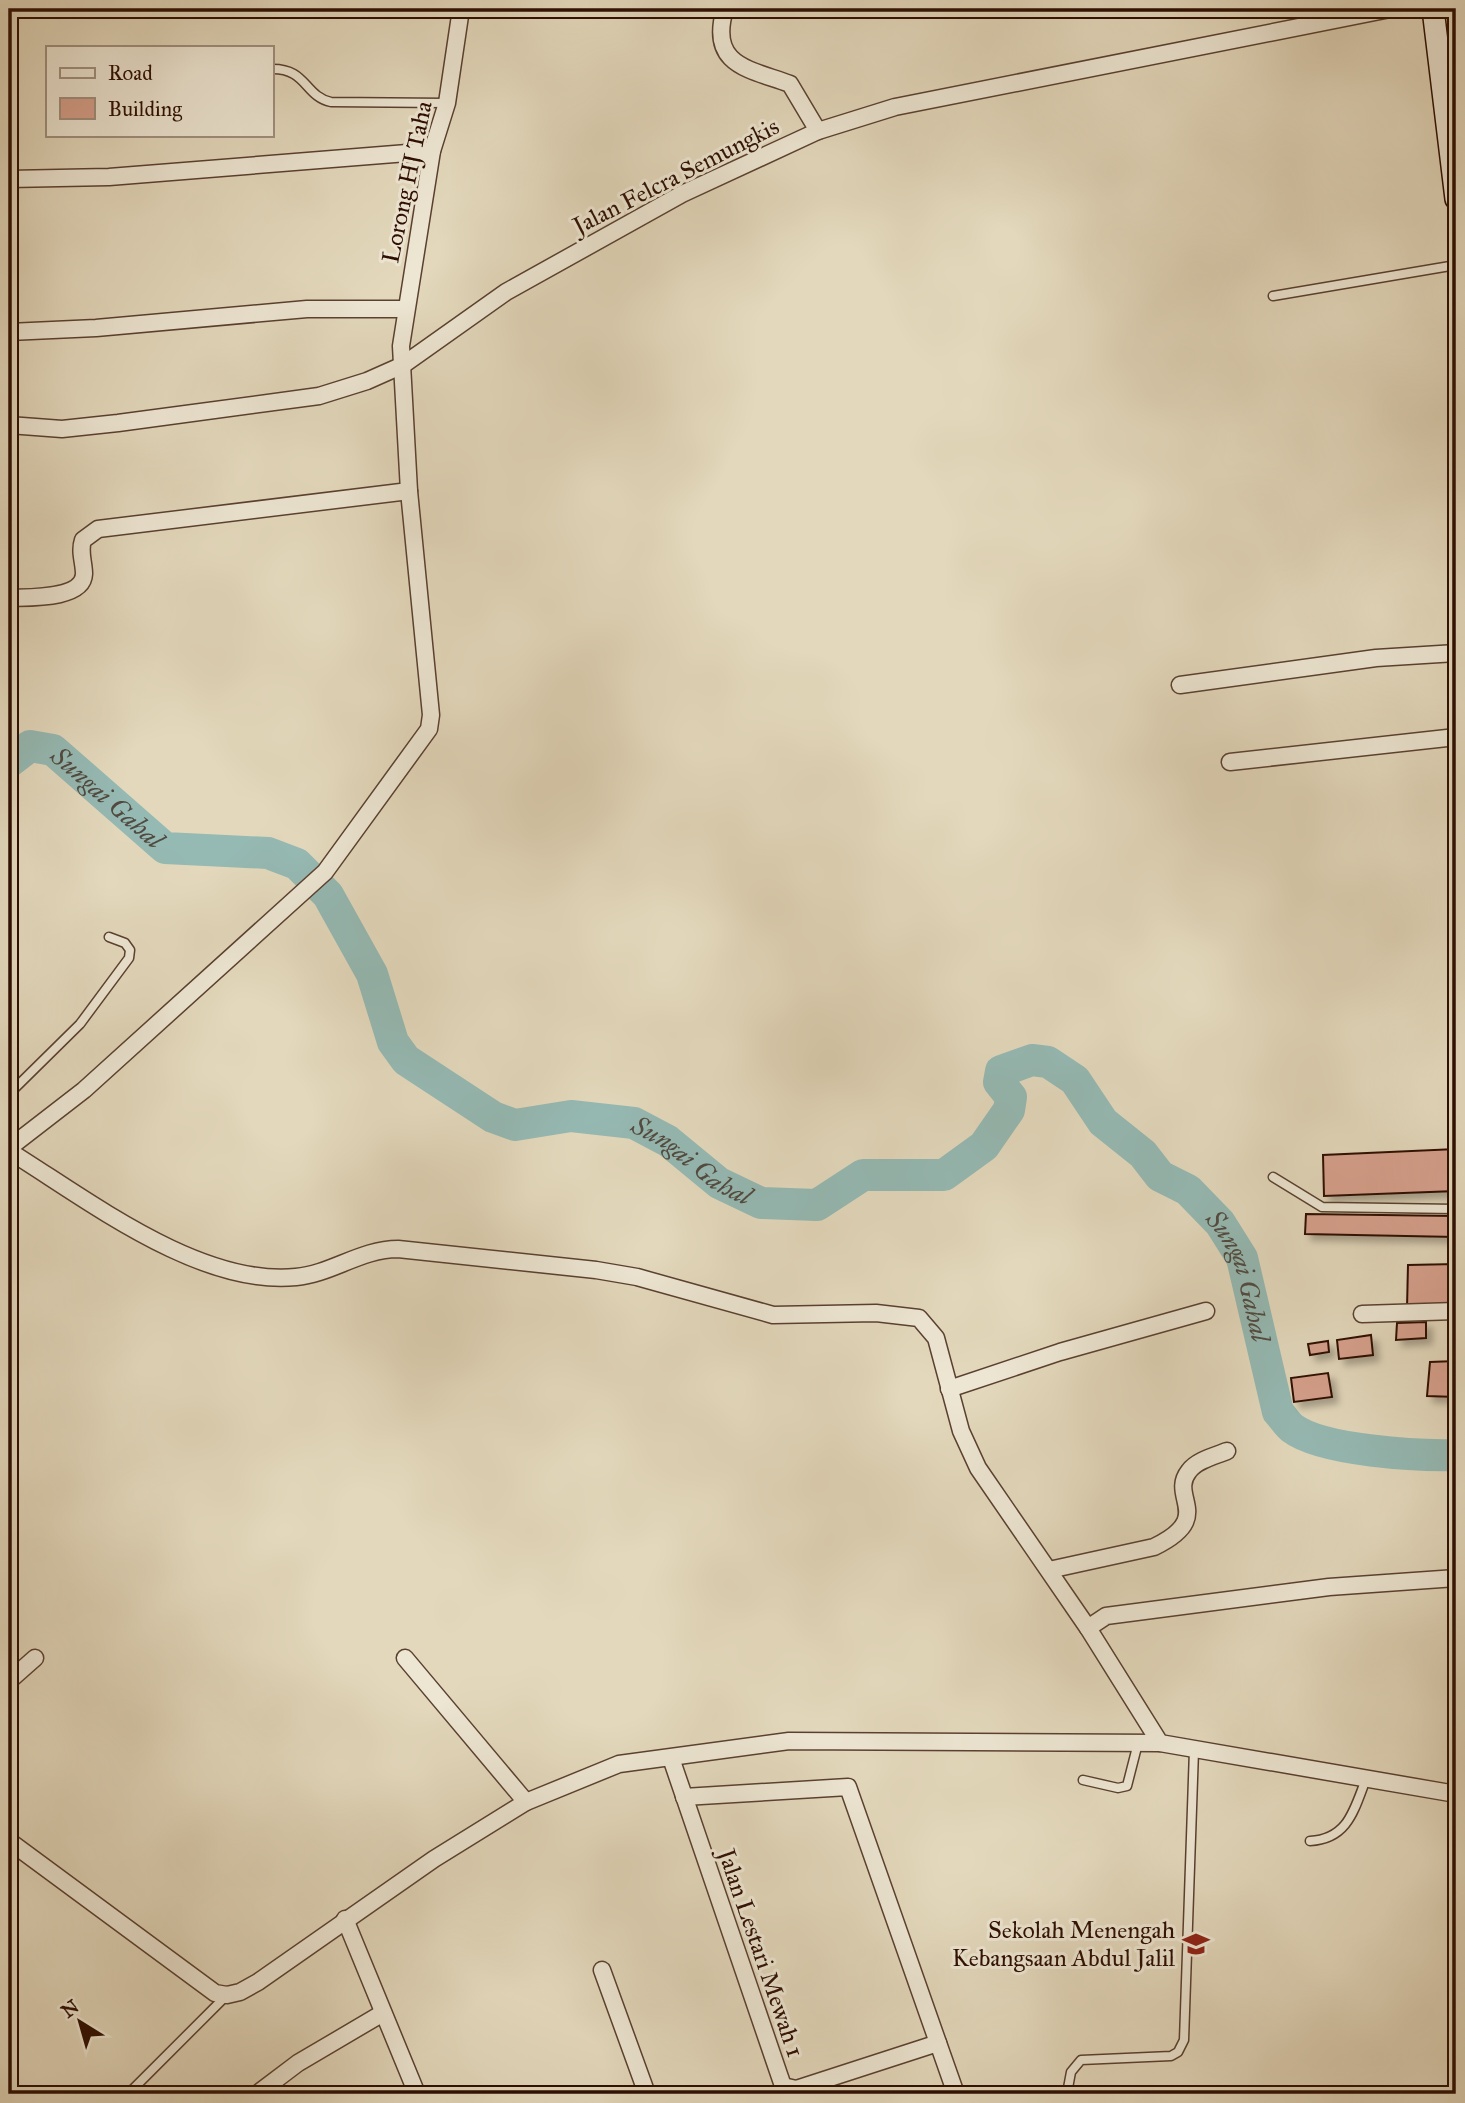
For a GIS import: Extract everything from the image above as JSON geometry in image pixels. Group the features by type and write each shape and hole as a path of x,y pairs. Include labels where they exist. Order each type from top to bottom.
{"street":[{"name":"Lorong HJ Taha","path":"9,1150 84,1090 325,872 429,729 431,715 409,491 402,365 405,309 432,150 447,103 461,9"},
{"path":"725,9 721,24 729,56 746,71 790,84 818,131"},
{"name":"Jalan Felcra Semungkis","path":"9,425 73,428 318,396 367,381 402,365 506,292 682,194 818,131 895,107 1390,9"},
{"path":"1433,9 1447,57 1456,199"},
{"path":"9,179 109,177 432,150"},
{"path":"9,332 96,328 307,309 405,309"},
{"path":"9,598 56,595 78,586 84,577 81,547 83,540 97,529 409,491"},
{"path":"1180,685 1376,658 1456,653"},
{"path":"1230,762 1456,737"},
{"path":"9,1150 116,1218 211,1267 258,1279 299,1277 382,1249 398,1248 596,1270 636,1278 773,1315 907,1315 919,1318 936,1338 961,1431 978,1468 1088,1628 1160,1743"},
{"path":"949,1389 1060,1352 1206,1311"},
{"path":"1362,1314 1456,1311"},
{"path":"1049,1570 1154,1547 1170,1539 1184,1528 1188,1517 1185,1479 1188,1472 1196,1464 1227,1451"},
{"path":"1088,1628 1106,1616 1329,1587 1456,1578"},
{"path":"9,1681 35,1658"},
{"path":"405,1658 526,1802"},
{"path":"9,1841 215,1993 227,1995 258,1982 345,1919 526,1802 619,1764 789,1741 1160,1743 1456,1794"},
{"name":"Jalan Lestari Mewah 1","path":"671,1758 783,2086 796,2089 938,2043"},
{"path":"684,1797 848,1787 956,2094"},
{"path":"345,1919 417,2094"},
{"path":"602,1970 648,2094"},
{"path":"257,2094 298,2063 383,2013"}],"lane":[{"path":"273,69 294,72 321,100 331,103 447,103"},
{"path":"1273,296 1456,265"},
{"path":"9,1094 80,1024 129,958 130,950 125,943 109,937"},
{"path":"1273,1177 1322,1208 1456,1209"},
{"path":"1083,1780 1118,1788 1126,1786 1138,1743"},
{"path":"1068,2088 1071,2072 1081,2060 1171,2056 1178,2052 1184,2040 1194,1750"},
{"path":"1310,1841 1329,1840 1336,1835 1354,1811 1366,1779"},
{"path":"128,2094 227,1995"}],"building":[{"path":"1456,1149 1456,1191 1324,1196 1323,1155"},
{"path":"1306,1214 1456,1216 1456,1237 1305,1234"},
{"path":"1456,1264 1456,1308 1407,1308 1408,1265"},
{"path":"1426,1322 1426,1338 1396,1340 1397,1323"},
{"path":"1371,1335 1373,1355 1339,1359 1337,1340"},
{"path":"1328,1341 1329,1352 1310,1355 1308,1344"},
{"path":"1456,1361 1456,1397 1427,1396 1430,1362"},
{"path":"1328,1373 1332,1397 1294,1402 1291,1378"}],"waterway":[{"name":"Sungai Gahal","path":"9,762 30,746 53,750 165,848 268,853 297,864 328,895 372,974 393,1042 406,1060 493,1117 515,1125 571,1116 634,1123 668,1141 719,1183 761,1203 817,1205 863,1175 944,1175 984,1146 1009,1110 1011,1097 999,1082 1001,1071 1032,1060 1048,1062 1075,1080 1103,1122 1143,1154 1160,1176 1188,1190 1220,1223 1242,1258 1278,1412 1290,1426 1306,1436 1347,1447 1396,1453 1456,1455"}],"place":[{"name":"Sekolah Menengah Kebangsaan Abdul Jalil","path":"1196,1944"}]}
